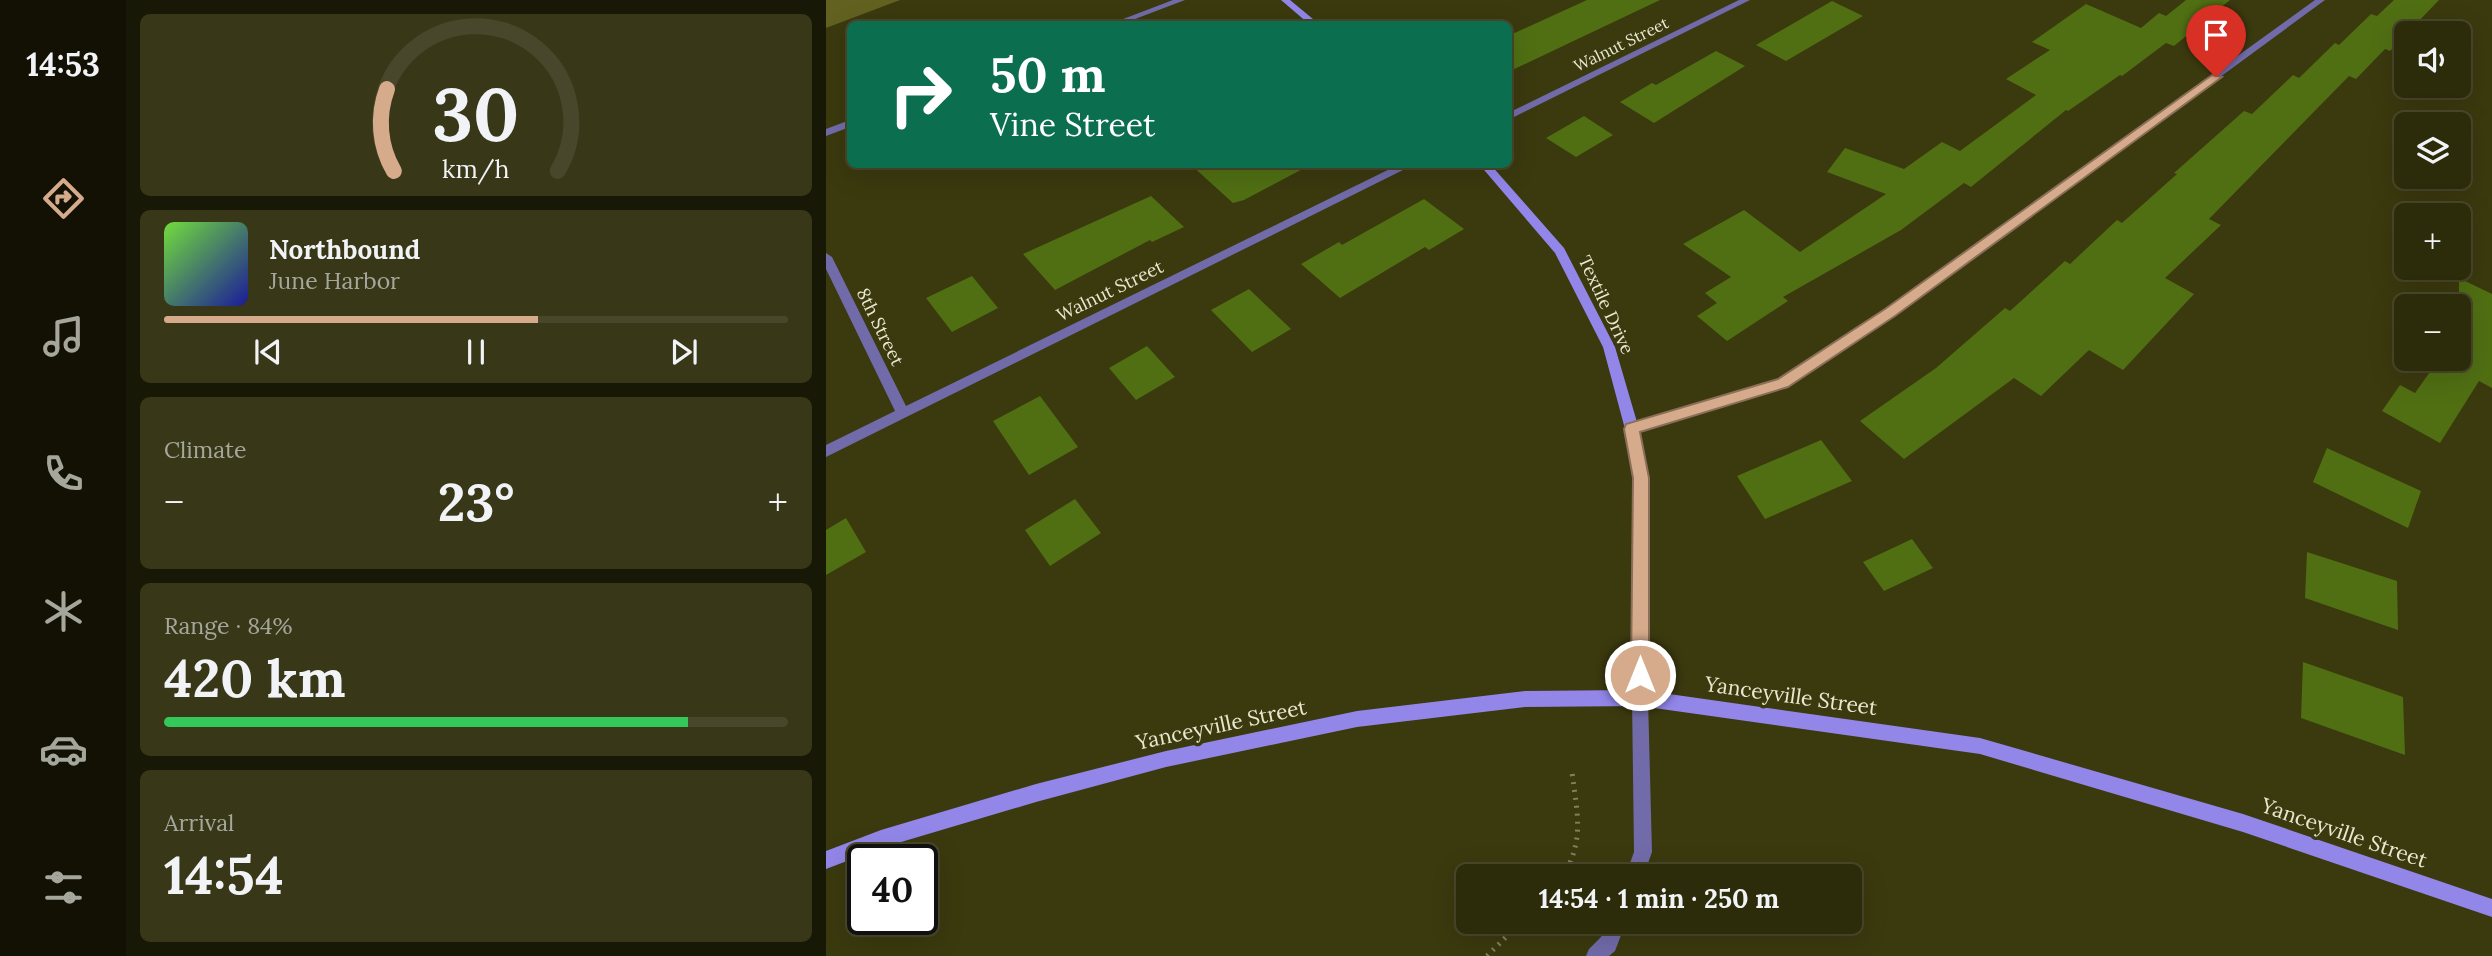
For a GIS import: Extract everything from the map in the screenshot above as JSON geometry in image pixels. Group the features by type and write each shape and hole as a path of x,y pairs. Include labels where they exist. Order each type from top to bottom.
{"main road":[{"path":"1285,0 1310,21"},
{"name":"Textile Drive","path":"1487,168 1560,251 1609,347 1632,429 1641,478 1640,698"},
{"name":"Yanceyville Street","path":"826,860 881,839 1036,793 1166,759 1357,719 1525,699 1640,698 1980,746 2243,823 2492,908"}],"street":[{"path":"1123,21 1181,0"},
{"name":"Walnut Street","path":"1512,115 1746,0"},
{"path":"1632,429 1783,383 1890,313 2321,0"},
{"path":"826,132 847,124"},
{"name":"Walnut Street","path":"826,451 1402,168"},
{"name":"8th Street","path":"826,257 903,413"},
{"path":"1639,864 1643,852 1640,698"},
{"path":"1596,956 1608,944 1612,934"}],"path":[{"path":"1571,864 1581,830 1572,772"},
{"path":"1487,956 1509,934"}],"shaded area":[{"path":"826,0 900,0 826,28"}],"building":[{"path":"1587,0 1660,0 1512,70 1512,34"},
{"path":"2186,0 2230,0 2174,46 2166,43 2122,76 2066,110 1971,187 1964,183 1901,230 1783,297 1788,301 1727,341 1697,316 1717,303 1705,293 1731,277 1683,244 1744,210 1800,252 1886,194 1827,172 1845,148 1904,169 1942,142 1960,151 2036,95 2006,79 2050,50 2032,42 2086,4 2141,28 2159,13 2166,16"},
{"path":"2394,0 2439,0 2419,21 2394,21 2394,47 2390,51 2385,49 2356,79 2349,76 2209,219 2221,225 2165,278 2194,294 2123,370 2089,350 2041,396 2014,378 1904,459 1860,421 1936,368 2005,308 2010,311 2065,261 2070,264 2117,220 2122,223 2244,111 2252,114 2293,75 2299,78 2335,43 2339,45 2371,14 2377,16"},
{"path":"1832,1 1863,16 1786,61 1756,45"},
{"path":"1716,51 1745,66 1654,123 1620,102 1652,83 1656,85"},
{"path":"1584,116 1613,135 1576,157 1546,138"},
{"path":"1194,168 1304,168 1244,200 1233,203"},
{"path":"1151,196 1184,227 1152,242 1150,240 1055,290 1023,254"},
{"path":"1424,199 1464,229 1429,250 1425,247 1340,298 1301,264 1339,242 1342,245"},
{"path":"972,276 998,308 952,332 926,298"},
{"path":"2459,280 2463,280 2492,294 2492,388 2479,381 2440,443 2382,411 2400,385 2415,393 2431,371 2471,371 2471,294 2459,294"},
{"path":"1249,289 1291,329 1252,352 1211,310"},
{"path":"1147,346 1175,377 1136,400 1109,368"},
{"path":"1040,396 1078,447 1029,475 993,421"},
{"path":"1821,440 1852,481 1765,519 1737,476"},
{"path":"2327,448 2421,491 2408,528 2313,482"},
{"path":"1075,499 1101,533 1050,566 1025,530"},
{"path":"846,518 866,552 826,575 826,530"},
{"path":"1912,539 1933,568 1884,591 1863,562"},
{"path":"2307,552 2397,581 2398,630 2305,598"},
{"path":"2303,662 2403,697 2405,755 2301,718"}],"route":[{"path":"1640,675 1641,478 1632,429 1783,383 1890,313 2216,77"}]}
